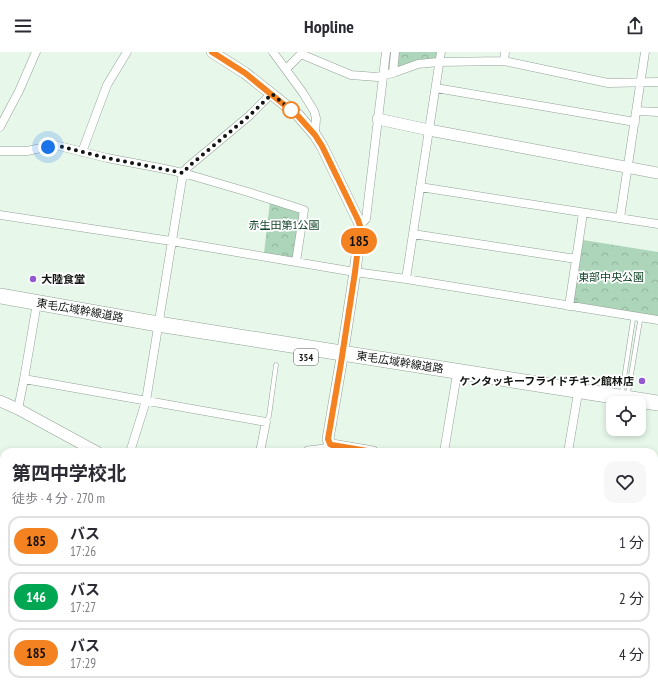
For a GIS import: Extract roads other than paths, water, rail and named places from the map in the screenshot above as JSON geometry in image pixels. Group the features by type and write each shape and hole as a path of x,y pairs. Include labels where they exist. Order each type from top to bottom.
{"highway":[{"name":"東毛広域幹線道路","path":"0,296 36,307"},
{"name":"東毛広域幹線道路","path":"0,305 36,307 342,358 606,399"},
{"name":"東毛広域幹線道路","path":"342,358 456,380 577,399 606,400"},
{"name":"東毛広域幹線道路","path":"646,402 658,403"},
{"path":"646,410 658,412"}],"main road":[{"path":"212,52 245,73 272,94 298,116 315,135 360,226 355,272 328,439 332,445 347,448"},
{"path":"378,119 658,173"},
{"path":"0,401 18,409 90,448"},
{"path":"328,448 332,445"}],"street":[{"path":"0,127 19,92 36,52"},
{"path":"82,152 107,85 127,52"},
{"path":"273,52 303,93 314,111 316,118 315,135"},
{"path":"360,226 366,219 386,52"},
{"path":"393,74 395,52"},
{"path":"406,279 441,52"},
{"path":"504,61 506,52"},
{"path":"620,218 645,52"},
{"path":"286,69 299,53 351,75 377,77 393,74 418,64 440,62 504,61 608,83 658,82"},
{"path":"436,88 635,122"},
{"path":"131,448 146,401 183,173 272,94"},
{"path":"637,111 658,112"},
{"path":"0,151 27,151 55,145 107,158 183,173 304,210 296,262"},
{"path":"420,187 658,224"},
{"path":"569,306 583,213"},
{"path":"0,215 658,320"},
{"path":"413,234 576,259"},
{"path":"18,409 36,307"},
{"path":"24,380 266,422 261,448"},
{"path":"445,448 456,380"},
{"path":"569,448 577,399"}],"lane":[{"path":"625,396 628,393 640,321 637,317"},
{"path":"266,422 269,416 276,366"}],"place":[{"name":"大陸食堂","path":"33,279"},
{"name":"ケンタッキーフライドチキン館林店","path":"642,381"}],"park label":[{"name":"赤生田第1公園","path":"284,225"},
{"name":"東部中央公園","path":"611,277"}]}
